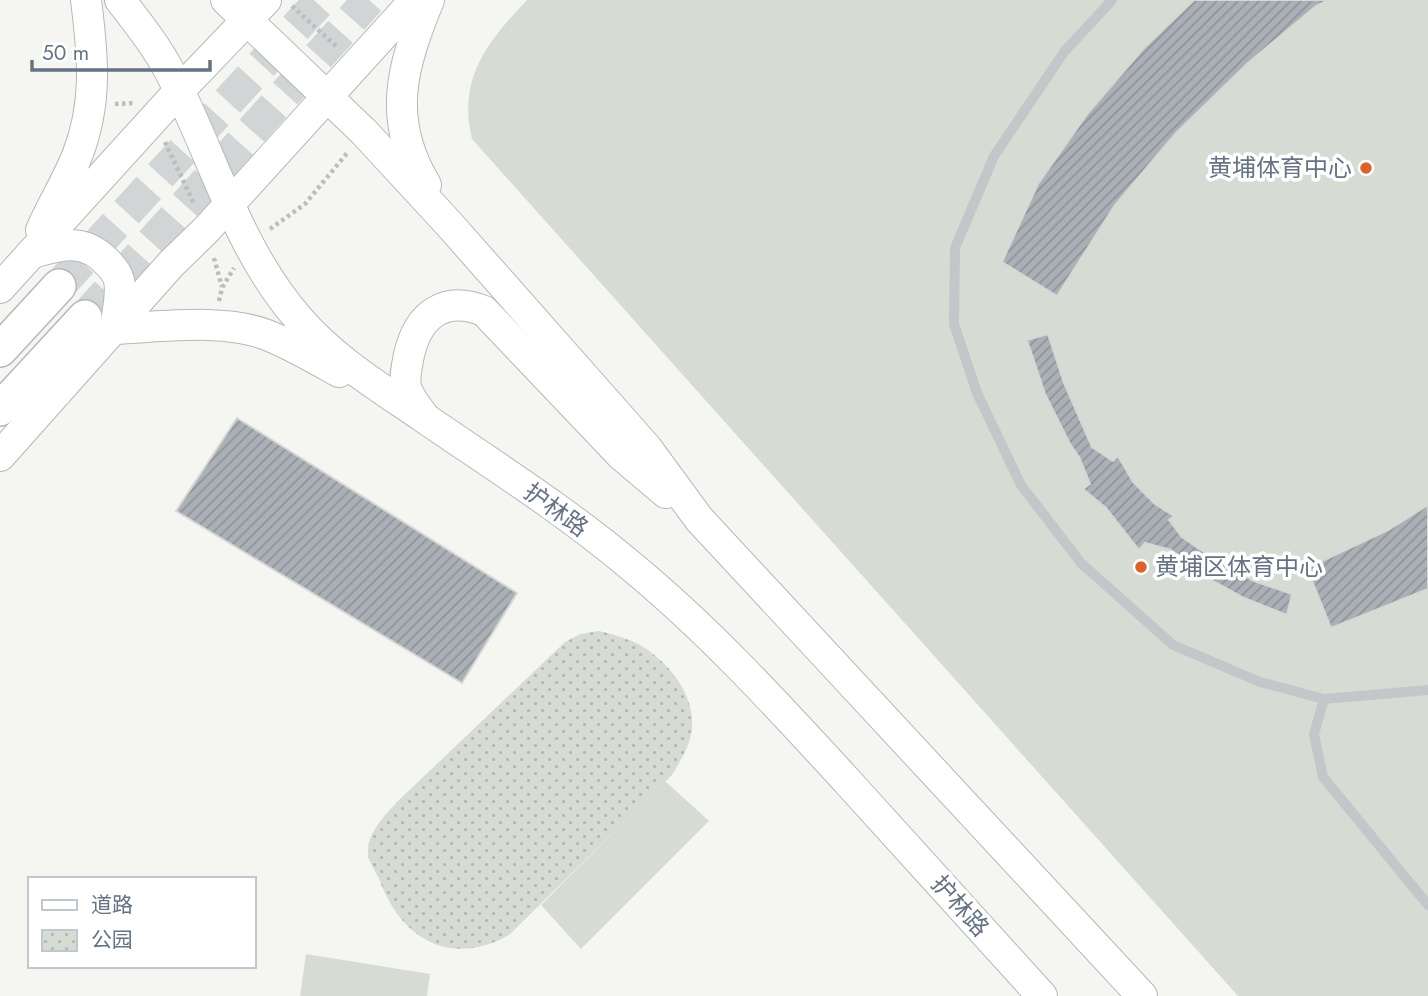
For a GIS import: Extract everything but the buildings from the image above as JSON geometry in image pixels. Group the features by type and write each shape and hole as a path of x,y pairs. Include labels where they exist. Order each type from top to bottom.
{"main road":[{"path":"32,253 48,213 77,156 92,104 94,71 86,0"},
{"name":"护林路","path":"120,0 147,34 179,91 249,245 279,295 301,321 341,359 590,534 694,621 772,699 1042,996"},
{"path":"226,0 257,11 326,98 364,132 449,224 647,447 699,520"},
{"path":"0,456 171,264 206,230 415,0"},
{"path":"429,0 410,45 403,75 402,118 417,170 449,224"},
{"path":"0,288 179,91 257,11"},
{"path":"32,253 65,244 84,246 99,254 113,268 119,279 120,298 115,329"},
{"path":"0,350 59,286"},
{"path":"425,418 411,398 406,385 406,370 415,335 423,322 435,311 449,306 468,305 484,311 621,455 699,520 1142,996"},
{"path":"0,410 85,317"},
{"path":"115,329 213,324 265,334 425,418"}],"lane":[{"path":"1112,0 1064,52 994,156 955,248 954,324 977,393 1021,485 1081,563 1174,645 1260,682 1324,699 1428,691"},
{"path":"1324,699 1314,734 1323,777 1428,905"}],"path":[{"path":"155,119 206,230 222,288 249,245 305,204 364,132"}],"green space":[{"name":"黄埔区体育中心","path":"527,0 1428,0 1428,996 1238,996 472,139 468,117 469,97 479,62 500,30"},
{"path":"599,631 645,648 674,675 691,709 691,735 686,751 672,775 509,935 487,945 467,949 448,948 430,942 414,932 400,918 388,900 368,855 370,839 399,800 565,642 580,634"},
{"path":"665,781 709,821 581,949 541,905"},
{"path":"306,954 430,974 427,996 300,996"}],"tunnel":[{"path":"59,286 321,0"},
{"path":"85,317 369,0"}],"place":[{"name":"黄埔体育中心","path":"1366,168"},
{"name":"黄埔区体育中心","path":"1141,567"}]}
